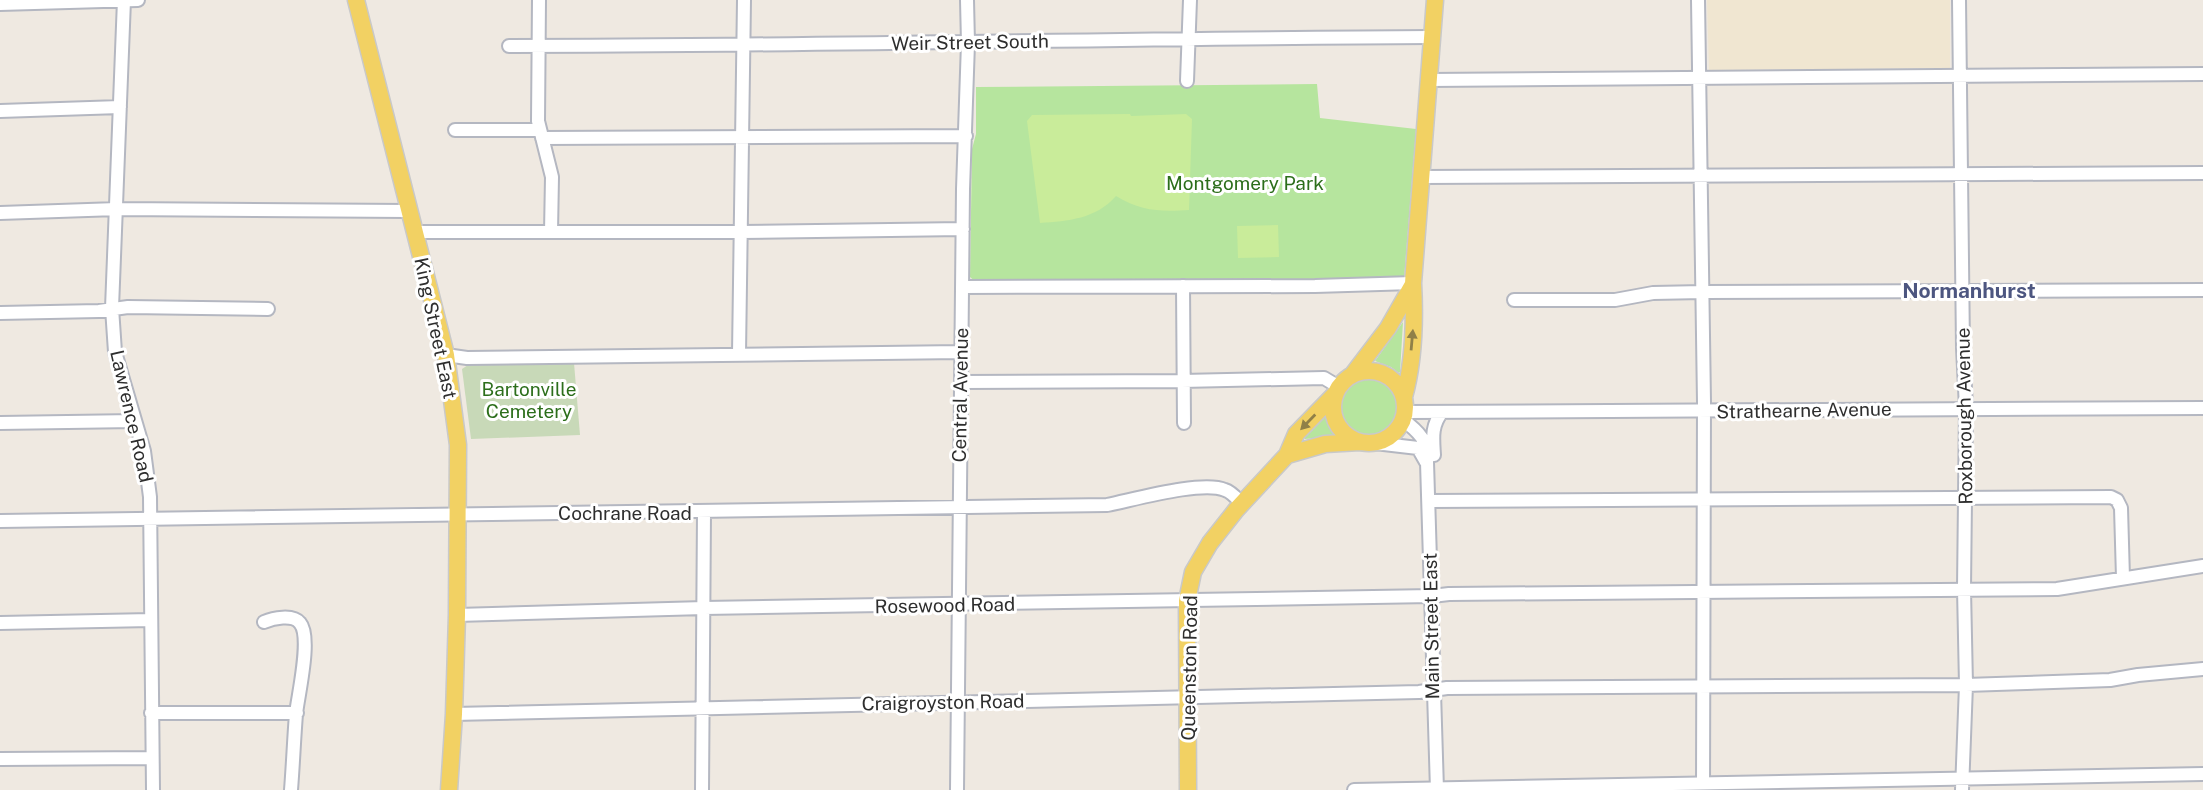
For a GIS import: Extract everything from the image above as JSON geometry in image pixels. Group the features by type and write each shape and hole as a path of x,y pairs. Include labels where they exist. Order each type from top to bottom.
{"main road":[{"name":"King Street East","path":"356,0 446,355 458,445 457,615 449,790"},
{"path":"1287,455 1318,445 1367,442 1392,435 1404,410 1415,308 1413,283 1435,0"},
{"path":"1367,442 1345,433 1335,419 1333,408 1337,390 1353,374 1388,328 1413,283"},
{"path":"1353,374 1366,371 1386,375 1395,381 1404,410"},
{"name":"Queenston Road","path":"1188,790 1187,601 1193,572 1199,558 1222,527 1287,455 1296,434 1337,390"}],"street":[{"path":"0,4 138,0"},
{"path":"539,0 541,134 552,177 551,232"},
{"path":"739,354 744,0"},
{"name":"Central Avenue","path":"957,790 967,0"},
{"path":"1187,81 1190,0"},
{"path":"1698,0 1704,411 1703,786"},
{"name":"Roxborough Avenue","path":"1959,0 1966,408 1966,685 1962,784"},
{"name":"Lawrence Road","path":"124,1 112,308 115,352 148,470 153,790"},
{"name":"Weir Street South","path":"509,46 1432,37"},
{"path":"1428,80 2203,74"},
{"path":"0,111 121,107"},
{"path":"455,130 742,137 965,136"},
{"path":"1422,177 2203,173"},
{"path":"0,213 117,209 409,211"},
{"path":"415,232 963,229"},
{"path":"962,287 1413,283"},
{"path":"1183,286 1184,423"},
{"path":"1514,300 1615,300 1653,293 1703,292 2203,290"},
{"path":"0,313 99,311 112,308 268,309"},
{"path":"446,355 467,358 961,352"},
{"path":"961,382 1324,378 1337,390"},
{"name":"Strathearne Avenue","path":"1404,410 2203,408"},
{"name":"Main Street East","path":"1404,410 1425,443 1428,453 1432,689 1437,789"},
{"path":"1427,467 1434,455 1434,424 1442,412"},
{"path":"0,423 135,421"},
{"path":"1367,442 1416,448 1420,450 1427,467"},
{"name":"Cochrane Road","path":"0,521 458,513 704,513 1107,505 1193,488 1222,489 1242,504"},
{"path":"1429,501 2109,496 2116,499 2121,508 2123,579"},
{"path":"702,790 704,513"},
{"name":"Rosewood Road","path":"457,615 1449,594 2057,589 2203,566"},
{"path":"264,622 292,618 303,625 304,663 291,790"},
{"path":"0,623 151,620"},
{"name":"Craigroyston Road","path":"454,714 1419,692 1432,689 1966,685 2110,680 2203,669"},
{"path":"151,713 297,713"},
{"path":"0,759 152,758"},
{"path":"1354,790 1962,784 2203,774"}],"shaded area":[{"path":"1707,0 1950,0 1950,68 1709,70"}],"green space":[{"name":"Montgomery Park","path":"1317,84 1320,118 1416,129 1404,279 977,283 970,277 976,87"},
{"path":"1186,114 1192,119 1189,210 1151,209 1134,205 1116,196 1091,214 1071,220 1040,223 1027,121 1032,115"},
{"path":"1278,225 1279,257 1238,258 1237,226"},
{"path":"1403,322 1400,372 1399,373 1375,361"},
{"name":"Bartonville Cemetery","path":"574,363 580,435 471,439 462,369 468,365"},
{"path":"1369,376 1386,381 1394,389 1399,406 1394,423 1386,431 1369,436 1352,431 1344,423 1339,406 1344,389 1352,381"},
{"path":"1325,415 1336,436 1305,439 1305,437"}],"district":[{"name":"Normanhurst","path":"1969,290"}]}
